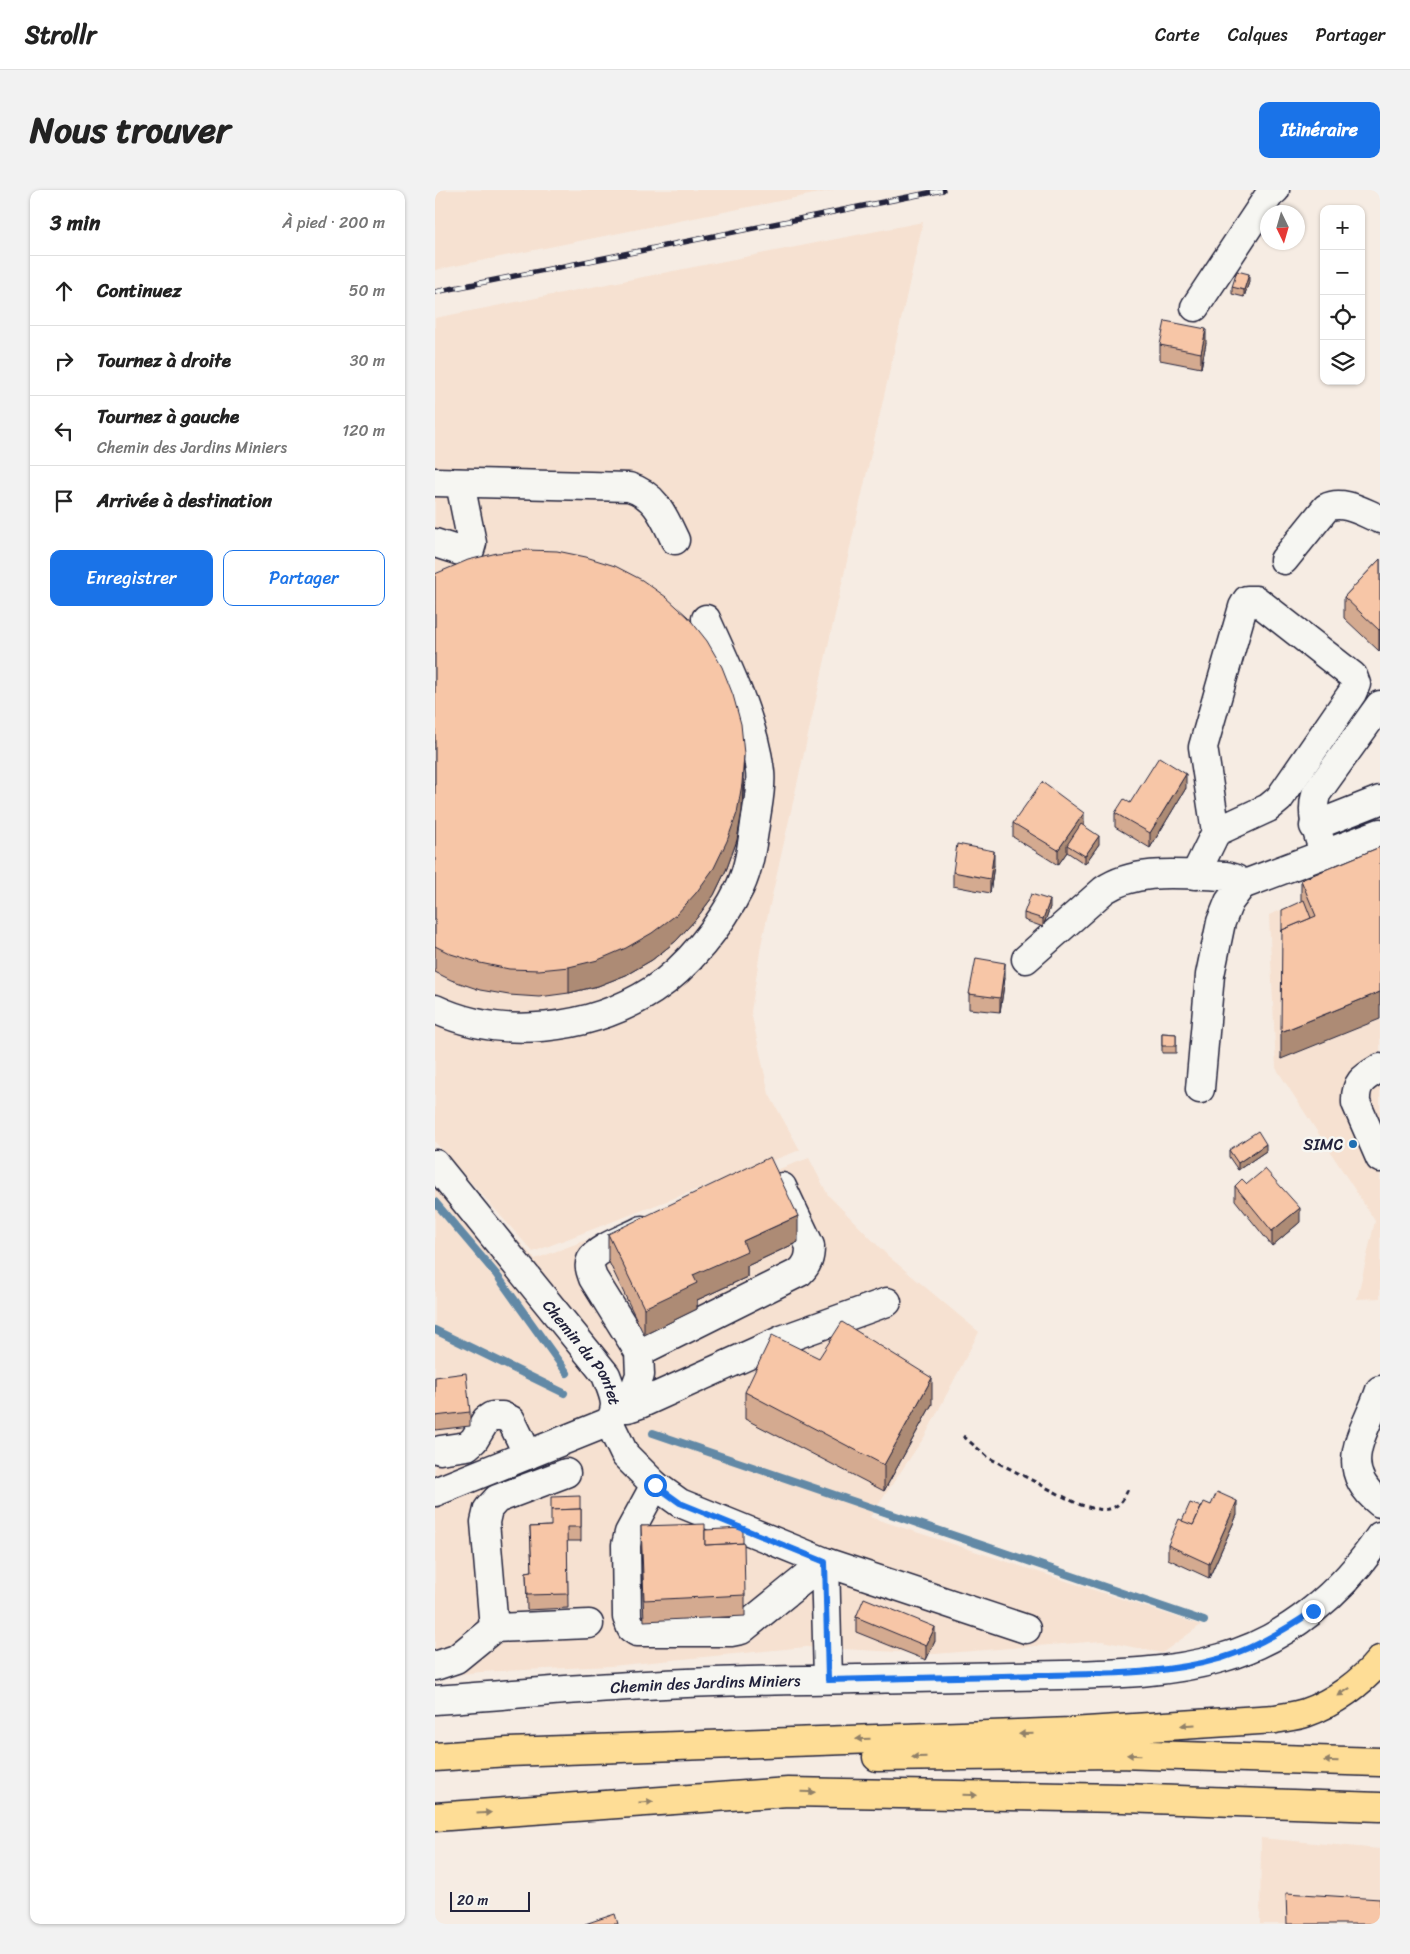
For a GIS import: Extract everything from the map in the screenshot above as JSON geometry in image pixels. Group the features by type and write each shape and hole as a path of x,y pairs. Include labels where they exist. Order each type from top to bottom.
{"highway":[{"path":"435,1757 508,1752 1071,1732 1275,1720 1305,1713 1329,1702 1354,1686 1380,1660"},
{"path":"435,1774 780,1758 1118,1754 1380,1762"},
{"path":"435,1817 788,1792 1123,1798 1380,1807"},
{"path":"1123,1798 1303,1814 1380,1818"}],"street":[{"path":"1195,307 1270,194 1275,190"},
{"path":"435,542 463,552 469,550 472,543 448,483 629,487 642,491 651,499 662,512 675,540"},
{"path":"1284,560 1326,508 1332,505 1341,504 1380,520"},
{"path":"1195,875 1216,832 1203,747 1243,607 1247,600 1256,600 1353,676 1356,684 1353,693 1279,799 1268,808 1216,832"},
{"path":"435,1009 491,1026 539,1026 577,1021 613,1011 653,990 678,970 714,930 740,886 751,847 761,773 742,703 706,619"},
{"path":"1325,855 1314,826 1314,800 1380,706"},
{"path":"1314,826 1380,800"},
{"path":"1200,1089 1210,974 1229,902 1242,885 1380,833"},
{"path":"1025,959 1104,890 1116,882 1144,876 1195,875 1226,876 1237,879 1242,885"},
{"path":"1380,1068 1359,1083 1356,1103 1380,1158"},
{"name":"Chemin du Pontet","path":"435,1164 606,1375 615,1398 613,1415 528,1454 435,1492"},
{"path":"639,1352 800,1272 807,1264 810,1246 779,1180 773,1175 764,1172"},
{"path":"613,1415 634,1391 640,1375 639,1352 593,1278 590,1261 596,1254 666,1218"},
{"path":"613,1415 784,1340 887,1302"},
{"path":"1380,1390 1357,1447 1355,1466 1370,1495 1380,1503"},
{"path":"613,1415 625,1455 655,1485 680,1503 825,1562 1026,1629"},
{"path":"440,1450 467,1446 474,1440 486,1420 492,1416 502,1416 511,1420 528,1454"},
{"path":"493,1628 485,1522 488,1509 497,1500 566,1473"},
{"path":"655,1485 629,1533 626,1545 627,1617 631,1628 637,1632 731,1632 741,1630 825,1562"},
{"name":"Chemin des Jardins Miniers","path":"435,1700 615,1686 1146,1672 1193,1666 1244,1650 1276,1634 1313,1611 1354,1572 1380,1536"},
{"path":"825,1562 828,1680"},
{"path":"435,1666 456,1658 493,1628 589,1624"}],"path":[{"path":"963,1436 989,1458 1078,1504 1108,1509 1118,1506 1125,1499 1129,1486"}],"shaded area":[{"path":"435,190 834,190 435,270"},
{"path":"923,222 761,945 751,1012 769,1094 800,1150 533,1252 435,1142 435,318"},
{"name":"SIMC","path":"1380,868 1380,1298 1357,1299 1375,1221 1276,1068 1269,915"},
{"path":"435,1151 535,1259 809,1158 828,1195 888,1256 979,1332 925,1436 870,1517 1201,1625 1162,1653 1102,1641 934,1654 806,1647 611,1666 480,1672 435,1677"},
{"path":"1261,1838 1380,1849 1380,1924 1260,1924"}],"building":[{"path":"1237,271 1249,274 1244,290 1232,287"},
{"path":"1165,321 1206,329 1201,353 1160,345"},
{"path":"527,550 557,551 615,566 642,580 666,597 688,617 707,641 722,667 733,695 741,724 744,754 742,784 737,813 727,841 714,868 696,893 676,915 652,933 626,948 598,960 569,967 539,970 509,969 480,963 451,954 435,946 435,574 468,560 497,553"},
{"path":"1380,559 1380,629 1379,630 1344,597"},
{"path":"1159,757 1186,774 1150,833 1115,813 1124,799 1130,803"},
{"path":"1042,782 1084,813 1058,850 1013,823"},
{"path":"1081,824 1099,836 1085,856 1067,845"},
{"path":"957,844 994,851 990,879 953,872"},
{"path":"1380,847 1380,992 1281,1032 1282,930 1316,916 1301,880"},
{"path":"1031,894 1050,900 1043,919 1024,913"},
{"path":"1304,900 1311,918 1282,930 1282,910"},
{"path":"976,958 1005,963 1000,998 969,994"},
{"path":"1162,1033 1176,1034 1176,1046 1162,1046"},
{"path":"1258,1131 1266,1144 1238,1163 1229,1150"},
{"path":"770,1157 798,1216 743,1241 747,1251 693,1275 697,1283 644,1308 608,1234"},
{"path":"1265,1169 1300,1208 1272,1231 1235,1186 1242,1179 1247,1184"},
{"path":"842,1322 932,1378 884,1465 745,1392 772,1335 819,1358"},
{"path":"466,1373 470,1412 435,1416 435,1377"},
{"path":"1217,1492 1237,1501 1209,1564 1168,1545 1179,1519 1193,1525 1204,1502 1211,1505"},
{"path":"580,1496 580,1509 551,1510 551,1497"},
{"path":"1190,1503 1201,1507 1193,1525 1182,1521"},
{"path":"581,1509 581,1527 567,1527 568,1594 527,1595 526,1572 532,1571 530,1527 551,1526 551,1510"},
{"path":"705,1524 705,1545 744,1543 745,1595 644,1600 641,1526"},
{"path":"743,1528 743,1543 705,1545 705,1530"},
{"path":"864,1598 935,1627 926,1646 856,1617"},
{"path":"1286,1893 1380,1899 1380,1924 1287,1924"},
{"path":"615,1914 618,1924 585,1924"}],"waterway":[{"path":"435,1202 496,1274 567,1373"},
{"path":"435,1330 564,1393"},
{"path":"653,1433 1204,1621"}],"railway":[{"path":"435,292 943,190"}],"place":[{"name":"SIMC","path":"1353,1144"}],"route":[{"path":"655,1485 680,1503 825,1562 828,1680 1097,1674 1146,1672 1193,1666 1244,1650 1294,1624 1313,1611"}]}
